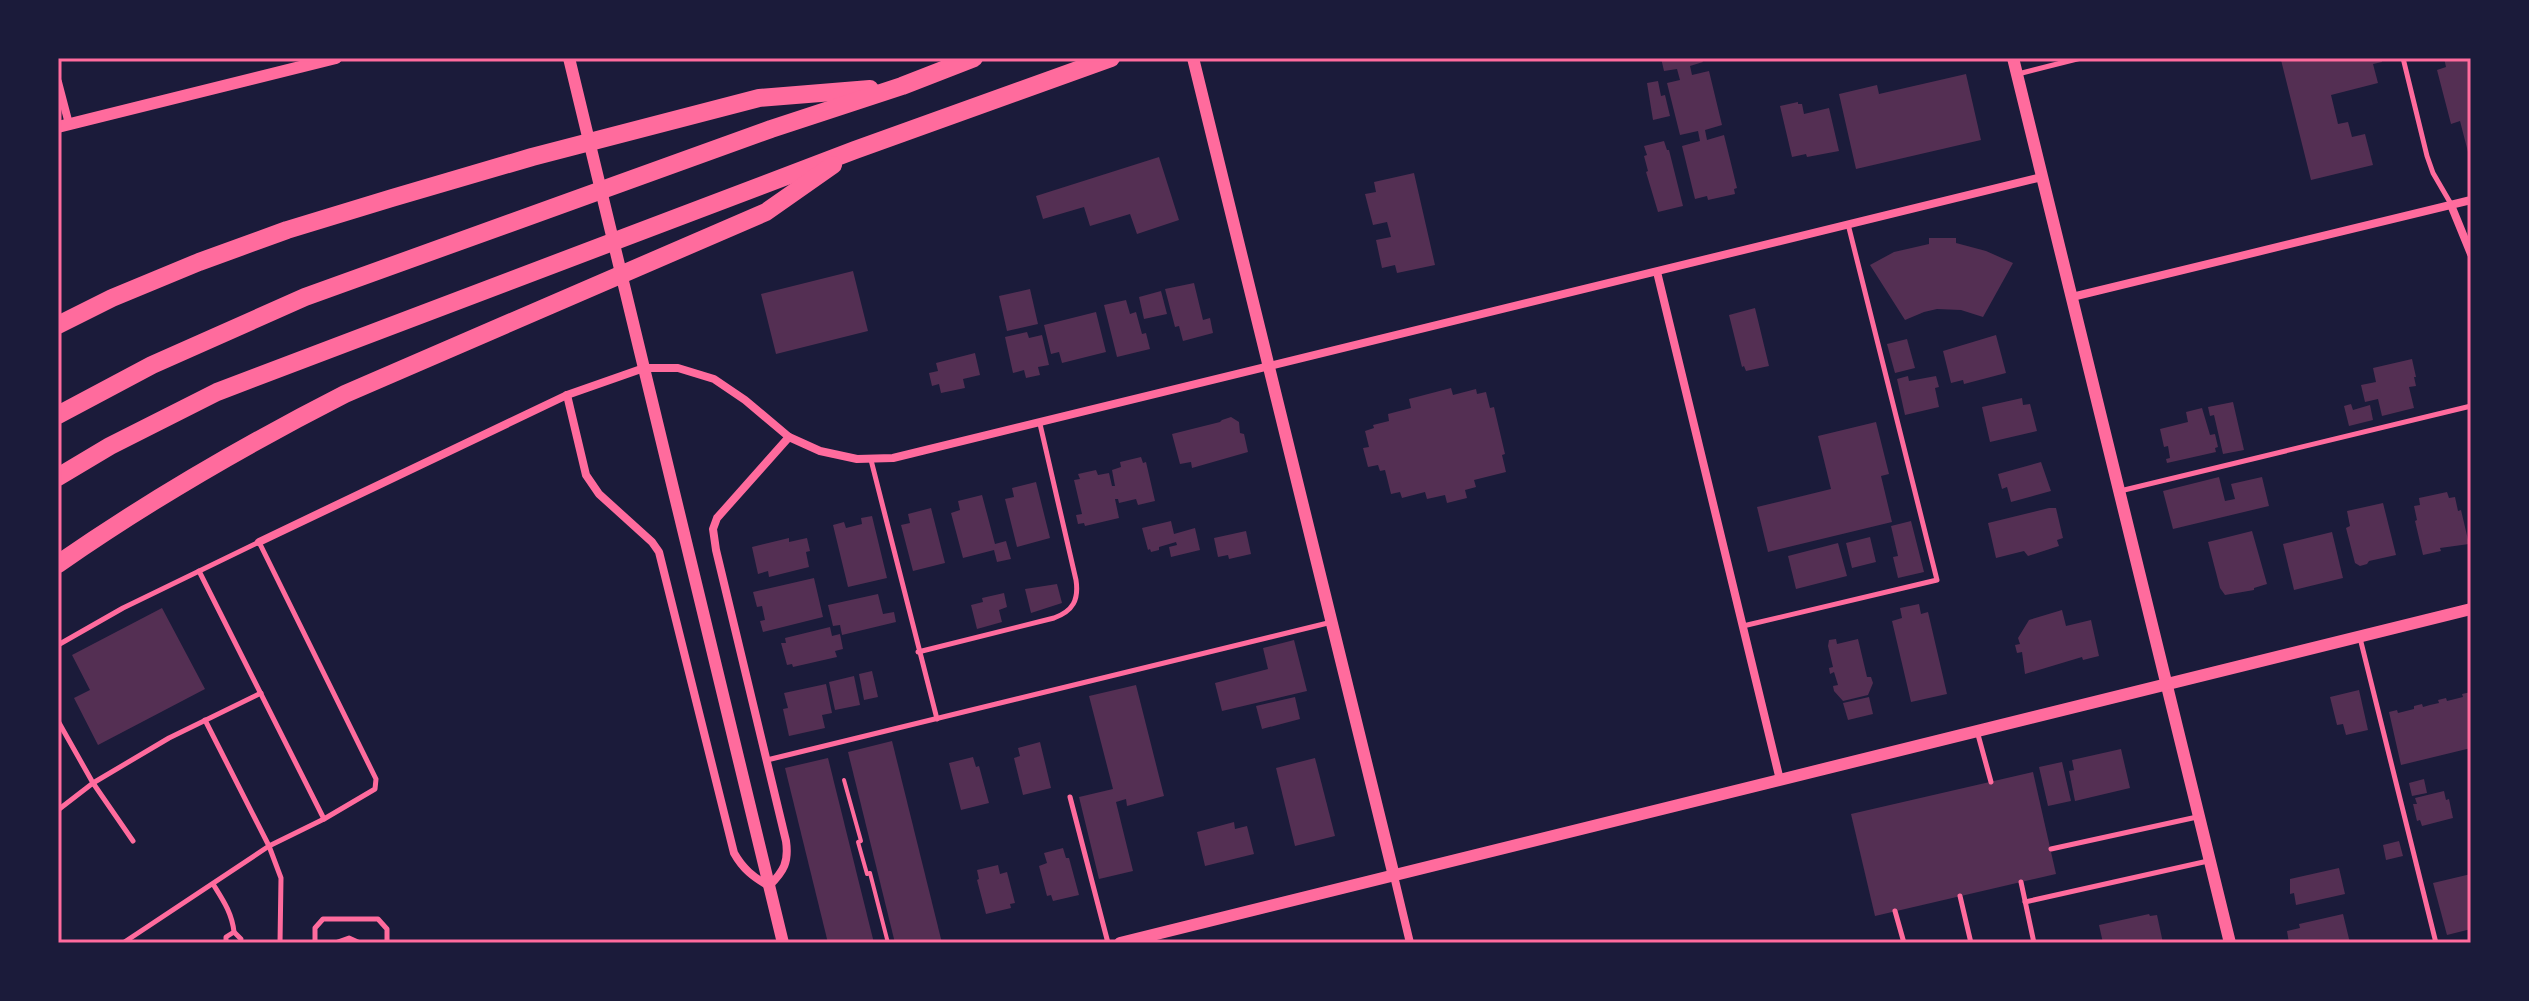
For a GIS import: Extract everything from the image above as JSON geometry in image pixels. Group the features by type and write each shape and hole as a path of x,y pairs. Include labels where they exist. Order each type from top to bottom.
{"highway":[{"path":"58,415 152,365 305,297 974,58"},
{"path":"58,477 110,446 217,392 855,150 1111,58"},
{"path":"58,325 112,298 213,256 377,202 532,157 759,98 902,86"},
{"path":"58,564 175,487 306,414 345,394 766,212 855,150"}],"street":[{"path":"58,82 63,125 336,58"},
{"path":"569,58 783,943"},
{"path":"1193,58 1410,943"},
{"path":"2013,58 2230,943"},
{"path":"259,542 567,395 644,368 678,368 698,373 730,389 789,437 820,451 839,457 871,460 911,455 2042,177"},
{"path":"2072,297 2471,200"},
{"path":"2451,205 2471,254"},
{"path":"1657,272 1780,780"},
{"path":"567,395 586,475 599,494 659,552 734,853 741,866 769,886"},
{"path":"769,886 783,872 788,858 786,841 713,529 724,509 789,437"},
{"path":"1120,943 2471,609"}],"lane":[{"path":"2017,74 2081,58"},
{"path":"2403,58 2427,156 2451,205"},
{"path":"1742,626 1937,580 1848,224"},
{"path":"2119,491 2471,406"},
{"path":"918,652 1054,618 1065,614 1074,605 1078,593 1076,580 1040,424"},
{"path":"871,460 937,719"},
{"path":"58,645 123,608 259,542 376,779 375,789 269,846 123,943"},
{"path":"199,571 324,819"},
{"path":"766,761 1332,622"},
{"path":"2360,637 2436,943"},
{"path":"59,807 93,783 205,720 261,693"},
{"path":"205,720 269,846 281,878 280,943"},
{"path":"58,721 93,783 133,841"},
{"path":"1977,730 1991,782"},
{"path":"1070,797 1108,943"},
{"path":"2051,849 2198,816"},
{"path":"2025,902 2209,861"},
{"path":"2021,882 2034,943"},
{"path":"213,884 230,912 240,943"},
{"path":"1960,896 1971,943"},
{"path":"1895,911 1904,943"},
{"path":"315,943 315,928 323,919 378,919 387,929 387,943"},
{"path":"226,943 226,937 234,932"},
{"path":"335,943 349,938 360,943"}],"path":[{"path":"844,780 861,841 858,842 867,874 870,873 888,943"}],"building":[{"path":"1661,58 1701,58 1703,62 1690,66 1692,75 1709,71 1722,125 1705,130 1707,140 1724,135 1737,188 1734,189 1735,194 1708,200 1707,196 1695,199 1682,146 1700,141 1698,131 1680,135 1667,83 1680,80 1677,69 1664,71"},
{"path":"2381,58 2382,62 2373,64 2378,83 2331,95 2338,124 2348,122 2352,137 2365,134 2373,165 2311,180 2281,60"},
{"path":"2444,58 2471,58 2471,151 2468,152 2460,121 2451,124 2437,70 2446,67"},
{"path":"1966,74 1981,140 1856,169 1839,94 1877,85 1879,94"},
{"path":"1658,81 1670,116 1653,120 1647,83"},
{"path":"1802,104 1804,114 1829,108 1839,151 1792,157 1780,106"},
{"path":"1664,141 1683,206 1658,212 1646,172 1644,146"},
{"path":"1159,157 1179,220 1137,234 1130,214 1090,226 1084,207 1043,219 1036,196"},
{"path":"1414,173 1435,265 1397,273 1395,265 1382,268 1376,240 1391,237 1387,222 1373,225 1365,194 1376,192 1374,182"},
{"path":"1929,238 1956,238 1956,243 2013,263 1983,317 1961,310 1937,309 1905,320 1870,265 1894,252 1929,244"},
{"path":"853,271 868,331 776,354 761,294"},
{"path":"1194,283 1203,320 1210,318 1213,333 1183,341 1179,326 1175,327 1165,289"},
{"path":"1030,289 1038,324 1007,331 999,296"},
{"path":"1161,291 1167,314 1144,319 1139,297"},
{"path":"1126,300 1130,314 1136,312 1150,349 1117,357 1104,305"},
{"path":"1755,308 1769,366 1746,371 1742,367 1729,315"},
{"path":"1096,312 1106,352 1062,363 1059,352 1051,354 1044,325"},
{"path":"1027,332 1029,338 1042,335 1049,365 1038,367 1040,375 1026,378 1024,370 1013,373 1005,337"},
{"path":"1996,335 2006,373 1964,384 1963,380 1951,383 1943,351"},
{"path":"1907,339 1915,368 1895,373 1887,344"},
{"path":"975,353 980,375 963,379 965,388 941,393 939,384 932,386 929,373 938,371 936,363"},
{"path":"2412,359 2416,386 2409,387 2414,408 2382,416 2378,399 2365,402 2361,385 2376,382 2373,368"},
{"path":"1908,376 1909,381 1936,376 1939,407 1905,415 1897,379"},
{"path":"1451,388 1453,395 1476,389 1477,394 1486,392 1490,408 1494,407 1506,472 1474,480 1476,487 1465,490 1467,498 1447,503 1445,495 1427,499 1425,492 1402,498 1400,492 1391,494 1385,470 1380,471 1378,465 1368,467 1363,448 1369,447 1365,431 1374,428 1373,425 1389,421 1388,414 1411,408 1409,399"},
{"path":"2022,398 2023,405 2030,404 2037,431 1990,442 1982,407"},
{"path":"2233,402 2244,450 2223,454 2214,415 2210,416 2208,407"},
{"path":"2351,404 2353,410 2370,405 2373,420 2349,426 2344,406"},
{"path":"2202,408 2210,435 2215,434 2216,452 2167,463 2166,459 2170,458 2168,446 2164,447 2160,429 2188,422 2186,412"},
{"path":"1231,417 1239,422 1248,452 1192,468 1191,462 1180,464 1172,434"},
{"path":"1876,422 1889,474 1881,476 1892,522 1768,552 1757,507 1831,489 1818,436"},
{"path":"1141,457 1143,463 1146,462 1155,501 1138,505 1136,499 1119,503 1115,499 1119,518 1085,526 1084,523 1078,524 1076,515 1082,514 1074,480 1080,479 1078,474 1096,470 1098,475 1109,473 1112,486 1115,486 1112,470 1121,467 1120,462"},
{"path":"2041,462 2051,491 2011,502 2007,487 2002,489 1998,474"},
{"path":"2219,477 2225,501 2235,499 2231,484 2262,477 2269,506 2173,529 2163,491"},
{"path":"1036,482 1050,538 1017,547 1005,499 1014,497 1012,488"},
{"path":"2447,492 2449,498 2455,497 2458,511 2461,510 2469,544 2440,548 2441,551 2423,555 2414,506 2420,505 2419,498"},
{"path":"982,495 995,544 1006,541 1011,559 997,562 994,550 963,558 951,513 960,510 958,501"},
{"path":"2383,503 2396,555 2360,566 2355,563 2346,528 2350,526 2347,511"},
{"path":"931,508 945,563 913,571 901,525 910,523 908,514"},
{"path":"2056,508 2063,538 2057,540 2059,546 2028,556 2024,551 1996,558 1988,523"},
{"path":"872,516 887,578 848,587 833,525 844,522 846,528 862,524 861,518"},
{"path":"1171,521 1174,534 1195,528 1200,550 1171,557 1169,547 1177,545 1176,542 1159,547 1159,550 1148,550 1142,528"},
{"path":"1911,521 1924,572 1898,578 1893,557 1898,556 1891,526"},
{"path":"1246,531 1251,554 1229,559 1228,555 1218,557 1214,538"},
{"path":"2252,531 2267,584 2254,590 2225,595 2220,588 2208,542"},
{"path":"2332,532 2343,578 2294,590 2283,544"},
{"path":"1870,537 1876,562 1852,568 1846,543"},
{"path":"789,538 789,542 807,538 809,567 769,577 768,571 758,574 752,547"},
{"path":"1838,543 1847,576 1796,589 1788,556"},
{"path":"814,578 823,617 763,632 760,621 765,620 762,606 757,607 753,592"},
{"path":"1057,584 1062,603 1031,613 1025,589"},
{"path":"1004,593 1007,607 999,610 1002,622 977,629 971,605 983,602 982,598"},
{"path":"878,594 883,614 894,612 896,622 842,635 840,625 833,626 828,605"},
{"path":"1919,604 1921,614 1928,612 1947,694 1911,702 1892,621 1902,618 1900,608"},
{"path":"162,608 205,689 98,745 74,698 90,690 72,655"},
{"path":"2062,610 2066,626 2091,620 2099,656 2083,660 2082,657 2025,674 2022,652 2017,653 2015,645 2020,644 2018,638 2029,620"},
{"path":"830,627 832,636 840,634 843,649 835,651 837,657 793,667 792,664 787,665 781,643 786,643 785,638"},
{"path":"1836,639 1837,644 1858,639 1867,677 1871,677 1873,683 1868,695 1843,701 1834,691 1833,686 1838,685 1834,672 1830,674 1829,668 1833,667 1828,646 1829,640"},
{"path":"1294,640 1307,691 1222,711 1215,683 1268,669 1263,648"},
{"path":"872,671 878,697 864,700 859,674"},
{"path":"854,676 860,705 835,710 829,682"},
{"path":"826,684 832,713 822,715 825,728 789,736 783,709 788,708 784,693"},
{"path":"1136,685 1164,796 1127,806 1126,799 1116,802 1133,871 1099,879 1079,797 1113,789 1089,696"},
{"path":"2359,690 2368,730 2346,735 2343,724 2337,725 2330,697"},
{"path":"2471,692 2471,748 2401,765 2389,712 2397,710 2398,713 2422,704 2423,707"},
{"path":"1295,697 1300,719 1262,729 1256,706"},
{"path":"1869,697 1873,714 1848,720 1843,703"},
{"path":"892,741 942,943 895,943 848,752"},
{"path":"1040,742 1051,788 1023,795 1014,758 1020,756 1018,748"},
{"path":"2121,749 2130,788 2075,801 2069,771 2074,770 2072,760"},
{"path":"973,757 976,767 979,766 989,803 961,810 949,763"},
{"path":"828,758 874,943 828,943 785,768"},
{"path":"1315,758 1335,836 1295,846 1276,768"},
{"path":"2062,762 2071,801 2048,806 2039,767"},
{"path":"2033,772 2056,874 1875,916 1851,814"},
{"path":"2424,779 2427,793 2412,796 2409,783"},
{"path":"2444,791 2453,818 2422,826 2420,820 2417,821 2413,804 2417,804 2415,798"},
{"path":"1234,822 1235,829 1247,826 1254,854 1205,866 1197,832"},
{"path":"2399,841 2403,856 2386,860 2383,845"},
{"path":"1063,848 1066,858 1069,858 1079,895 1053,901 1051,895 1047,896 1039,866 1047,863 1044,853"},
{"path":"998,865 1000,874 1007,872 1015,903 1010,904 1011,908 986,914 977,870"},
{"path":"2339,868 2345,894 2296,905 2294,893 2290,894 2290,879"},
{"path":"2471,874 2471,929 2447,935 2433,883"},
{"path":"2343,914 2350,943 2289,943 2287,931 2300,928 2299,924"},
{"path":"2157,915 2163,943 2103,943 2099,925"}]}
